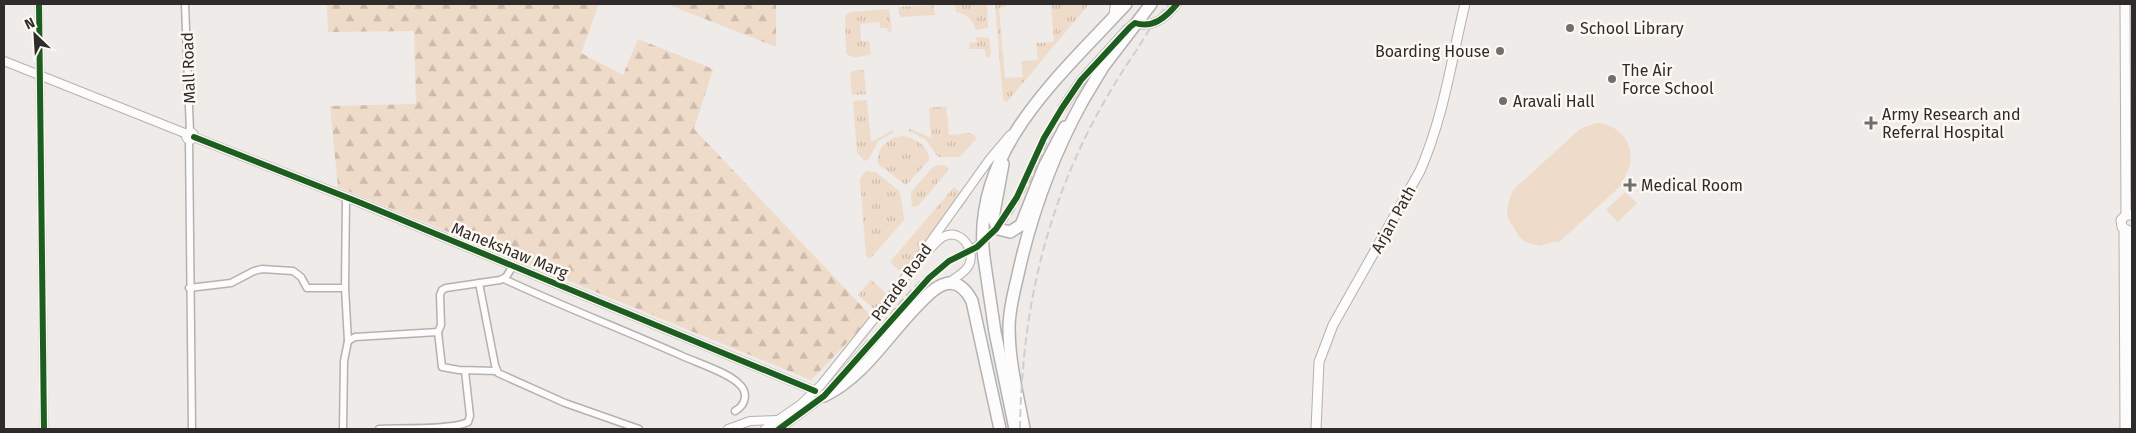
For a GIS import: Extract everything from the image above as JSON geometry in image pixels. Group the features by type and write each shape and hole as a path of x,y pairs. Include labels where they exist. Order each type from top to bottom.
{"highway":[{"path":"1015,429 995,332 984,258 982,237 988,190 1004,152 1023,122 1054,83 1126,4"},
{"path":"1024,429 1012,361 1009,328 1010,311 1032,222 1059,147 1080,106 1102,67 1135,23 1152,4"},
{"path":"1004,152 992,218 998,229 1010,232 1021,225 1051,151 1080,106"},
{"path":"819,394 835,390 860,370 925,298 937,288 948,283 960,286 972,301 1000,429"}],"main road":[{"name":"Arjan Path","path":"1316,429 1316,391 1321,357 1333,325 1420,171 1435,135 1464,4"},
{"name":"Arjan Path","path":"1321,429 1324,372 1331,343 1345,313 1417,189 1431,158 1442,122 1469,4"},
{"path":"2125,4 2130,215"},
{"path":"2130,215 2132,189"},
{"path":"2129,230 2121,225 2121,220 2130,215"},
{"path":"2125,429 2129,230"},
{"path":"2129,230 2132,429"}],"street":[{"path":"39,4 44,429"},
{"name":"Mall Road","path":"185,4 190,136 189,288 192,429"},
{"path":"1113,18 1115,4"},
{"path":"1062,108 1081,80 1135,23 1146,25 1156,23 1178,4"},
{"name":"Manekshaw Marg","path":"4,61 346,197 819,394"},
{"name":"Parade Road","path":"765,429 819,394 989,160 1023,122"},
{"path":"342,429 344,361 348,341 345,288 346,197"},
{"path":"907,275 940,239 944,236 959,236 966,242 970,259 967,268 948,283"},
{"path":"504,279 513,266"},
{"path":"189,288 231,283 262,269 293,271 301,277 307,288 345,288"},
{"path":"497,371 465,371 442,367 438,332 441,328 440,295 442,290 504,279 702,364 738,382 743,389 745,402 742,407 735,411"},
{"path":"479,284 497,371 502,376 565,404 639,429"},
{"path":"348,341 355,337 438,332"},
{"name":"Parade Road","path":"779,429 792,421 870,344"},
{"path":"379,429 462,425 468,422 470,416 465,371"},
{"path":"728,429 750,421 780,420"},
{"path":"787,429 792,421"}],"green space":[{"path":"327,4 599,4 581,53 623,75 638,39 713,69 694,129 872,317 811,380 338,187 330,106 416,104 414,31 328,32"},
{"path":"667,4 776,4 776,47"},
{"path":"955,4 987,4 988,28 976,30 969,18 956,12"},
{"path":"995,4 1006,4 1006,7 999,8 1005,78 1023,77 1021,61 1038,60 1036,43 1054,42 1051,4 1089,4 1007,102 1003,99"},
{"path":"933,5 935,15 900,17 898,7"},
{"path":"889,9 892,31 888,32 887,28 880,28 879,22 860,24 861,41 869,41 871,54 854,57 848,55 846,53 845,16 850,12"},
{"path":"976,37 989,38 991,53 989,57 986,58 985,49 969,49 969,43 977,42"},
{"path":"864,70 866,94 852,95 850,73"},
{"path":"867,100 871,142 893,130 894,132 878,141 869,159 865,161 857,153 853,101"},
{"path":"946,106 949,135 971,133 977,138 960,157 938,157 925,139 909,131 909,128 931,138 929,108"},
{"path":"1596,123 1616,129 1628,143 1630,162 1628,172 1622,181 1624,183 1558,243 1556,241 1539,246 1526,242 1520,238 1508,218 1507,211 1514,189 1580,129"},
{"path":"903,136 912,139 924,147 929,160 906,185 878,164 879,153 884,144 892,139"},
{"path":"944,165 948,168 947,172 918,206 912,207 911,192 934,166"},
{"path":"866,171 876,172 900,192 904,220 870,259 866,256 860,179"},
{"path":"954,187 968,200 908,272 902,273 890,262"},
{"path":"1625,192 1637,203 1618,222 1606,210"},
{"path":"871,280 887,294 887,297 876,311 858,295"}],"tunnel":[{"path":"870,344 903,304 930,276 983,241 996,229 1015,202 1062,108"}],"railway":[{"path":"1020,429 1022,377 1036,278 1065,184 1084,139 1108,95 1151,27 1168,4"}],"cycle path":[{"path":"39,4 44,429"},
{"path":"779,429 824,396 929,278 949,261 977,247 996,229 1017,197 1044,138 1081,80 1135,23 1148,24 1159,21 1177,4"},
{"path":"194,137 361,203 815,391"}],"place":[{"name":"School Library","path":"1570,28"},
{"name":"Boarding House","path":"1500,51"},
{"name":"The Air Force School","path":"1612,79"},
{"name":"Aravali Hall","path":"1503,101"},
{"name":"Army Research and Referral Hospital","path":"1871,123"},
{"name":"Medical Room","path":"1630,185"}]}
